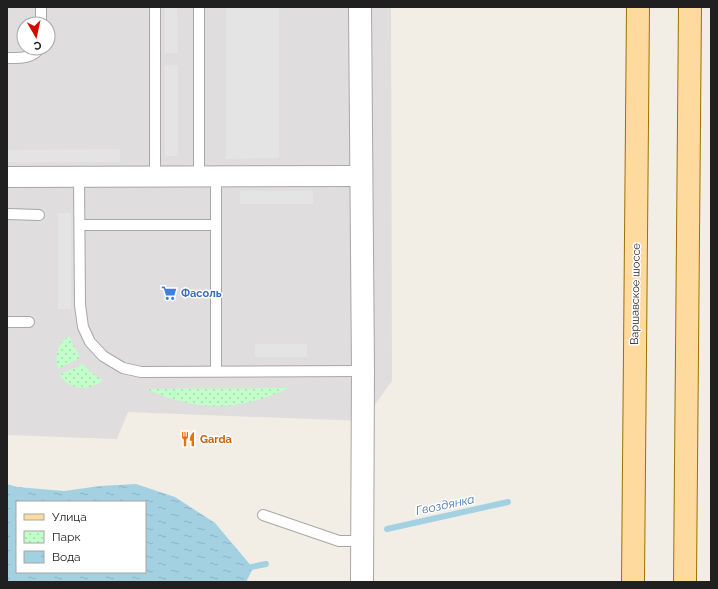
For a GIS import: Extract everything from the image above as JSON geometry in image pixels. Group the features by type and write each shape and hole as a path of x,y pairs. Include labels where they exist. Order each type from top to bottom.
{"main road":[{"name":"Варшавское шоссе","path":"633,582 638,7"},
{"path":"685,582 690,7"}],"street":[{"path":"360,7 363,371 362,582"},
{"path":"7,177 361,176"}],"lane":[{"path":"155,7 155,176"},
{"path":"199,7 207,176 216,225 216,372"},
{"path":"7,58 31,56"},
{"path":"79,177 80,306 83,327 90,342 103,356 123,368 142,372 363,371"},
{"path":"7,214 39,215"},
{"path":"80,225 216,225"},
{"path":"7,322 29,322"},
{"path":"262,515 339,541 362,541"}],"shaded area":[{"path":"7,7 391,7 392,381 363,421 128,412 117,439 7,435"},
{"path":"165,7 177,7 178,53 165,53"},
{"path":"226,7 279,7 279,158 226,159"},
{"path":"165,65 178,65 178,156 165,156"},
{"path":"120,149 120,162 7,162 7,150"},
{"path":"240,191 313,191 313,204 240,204"},
{"path":"58,213 71,213 71,309 58,309"},
{"path":"255,344 307,344 307,357 255,357"}],"green space":[{"path":"69,336 80,358 58,369 56,359 58,350 62,342"},
{"path":"83,364 89,371 103,380 97,384 80,388 68,384 59,375"},
{"path":"289,388 252,402 218,406 183,402 165,397 146,389"}],"water":[{"path":"7,484 17,487 64,491 100,486 136,484 175,497 215,523 253,568 246,582 7,582"}],"waterway":[{"name":"Гвоздянка","path":"387,529 508,502"},
{"name":"Гвоздянка","path":"246,568 266,564"}],"place":[{"name":"Фасоль","path":"169,293"},
{"name":"Garda","path":"188,439"}]}
